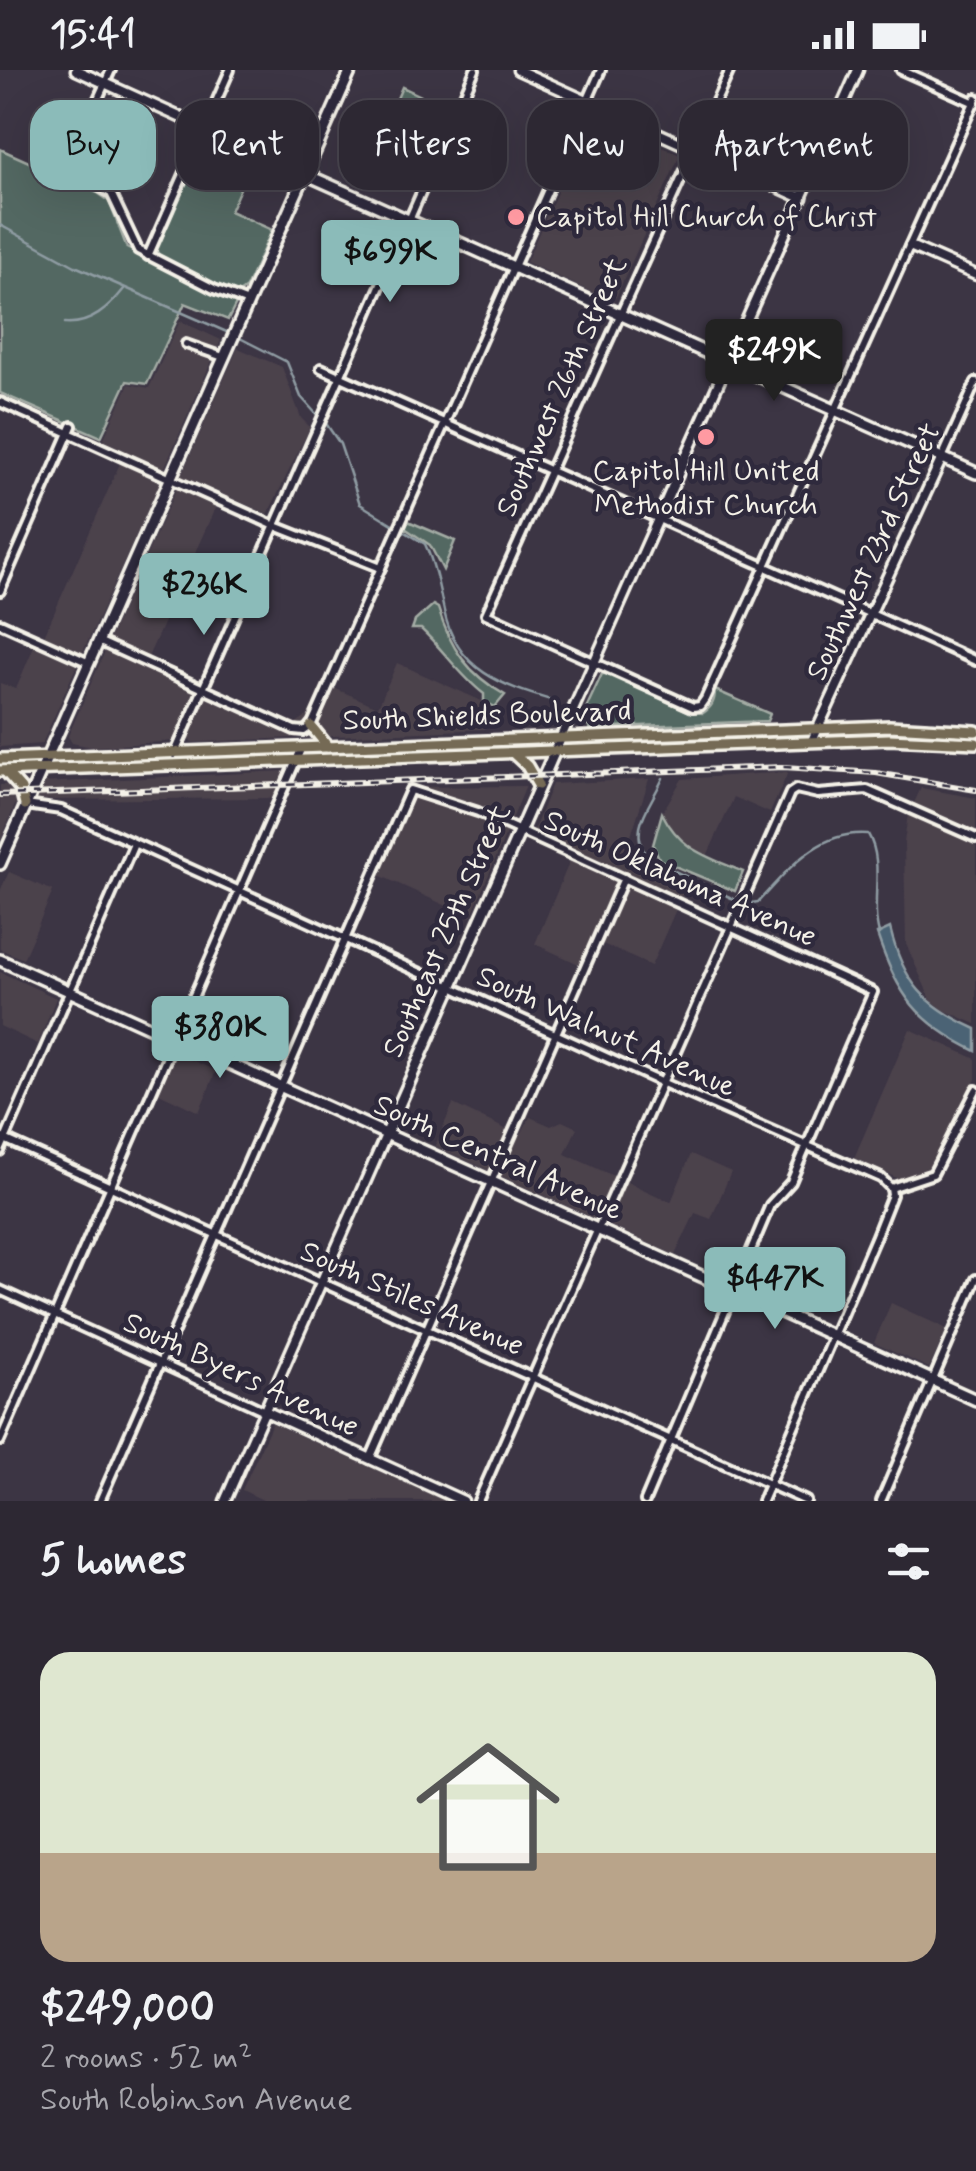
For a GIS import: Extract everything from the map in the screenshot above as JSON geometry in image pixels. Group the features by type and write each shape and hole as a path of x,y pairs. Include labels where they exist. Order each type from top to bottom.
{"main road":[{"path":"319,142 351,70"},
{"path":"319,180 976,474"},
{"path":"0,864 298,190"},
{"path":"311,726 328,747"},
{"name":"South Shields Boulevard","path":"0,758 818,728 906,726 976,732"},
{"name":"Southeast 25th Street","path":"386,1134 561,738"},
{"name":"South Shields Boulevard","path":"2,771 812,742 920,739 976,743"},
{"path":"434,742 435,756"},
{"path":"513,753 527,766 538,785"},
{"path":"2,771 21,789 25,805"},
{"name":"South Central Avenue","path":"0,960 976,1400"}],"street":[{"path":"76,70 176,115"},
{"path":"110,70 72,156 72,170 111,193 133,244 148,256 188,273 214,290 248,302"},
{"path":"217,100 230,70"},
{"path":"170,766 475,70"},
{"path":"518,70 584,100"},
{"path":"589,100 601,70"},
{"name":"Southwest 26th Street","path":"716,100 730,70"},
{"name":"Southeast 25th Street","path":"561,738 858,70"},
{"path":"594,662 678,701 700,706 975,101 900,70"},
{"name":"Southwest 26th Street","path":"594,662 486,614 679,180"},
{"path":"148,256 177,190"},
{"path":"97,640 297,731 311,726 548,190"},
{"path":"784,190 802,198"},
{"path":"910,246 976,275"},
{"path":"186,344 225,353"},
{"path":"320,368 976,661"},
{"name":"Southwest 23rd Street","path":"812,742 976,382"},
{"path":"0,402 70,429 273,525 381,568"},
{"path":"0,591 70,429"},
{"path":"0,623 87,662"},
{"path":"0,1441 302,747"},
{"path":"478,1501 788,796 796,789 818,794 867,790 976,838"},
{"name":"South Oklahoma Avenue","path":"345,939 410,790 478,812 873,992 807,1146"},
{"name":"South Walnut Avenue","path":"25,805 60,810 881,1178 891,1188"},
{"path":"0,1151 134,844"},
{"path":"370,1459 624,878"},
{"path":"100,1501 345,939"},
{"path":"762,1501 891,1198 891,1188 928,1178 936,1170 976,1090"},
{"name":"Southeast 25th Street","path":"226,1501 386,1134"},
{"name":"South Stiles Avenue","path":"3,1138 806,1501"},
{"path":"645,1501 772,1201 789,1186 807,1146"},
{"path":"881,1501 976,1280"},
{"name":"South Byers Avenue","path":"0,1290 464,1501"}],"shaded area":[{"path":"659,146 679,155 616,297 609,300 526,262 558,190 659,190"},
{"path":"180,321 221,340 164,469 103,440 129,384 149,388"},
{"path":"238,348 282,367 301,418 310,427 268,514 181,476"},
{"path":"121,461 158,477 159,485 82,654 44,636"},
{"path":"177,487 216,506 148,657 109,639"},
{"path":"34,646 77,665 42,744 0,747 0,683 16,689"},
{"path":"106,649 195,690 173,741 92,747 72,743 68,736"},
{"path":"397,663 495,707 485,729 204,742 192,742 187,736 209,685 296,723 308,715 322,683 378,707"},
{"path":"286,771 275,797 267,798 16,803 0,842 0,785"},
{"path":"788,772 770,813 734,797 707,856 678,839 662,813 682,779"},
{"path":"649,779 630,839 650,865 688,882 651,966 594,940 581,965 535,944 574,851 533,832 552,784"},
{"path":"526,786 471,917 379,875 416,787"},
{"path":"921,788 976,798 976,831 914,803"},
{"path":"908,814 976,844 976,1024 931,1000 906,944 904,843"},
{"path":"9,872 53,891 23,959 0,949 0,891"},
{"path":"0,972 56,998 38,1044 0,1026"},
{"path":"910,1029 976,1059 976,1079 934,1165 901,1180 854,1158"},
{"path":"176,1053 216,1071 199,1112 157,1092"},
{"path":"453,1104 520,1136 530,1117 551,1126 562,1121 577,1128 565,1154 671,1202 691,1154 731,1172 711,1219 695,1213 675,1255 435,1146"},
{"path":"891,1303 947,1329 929,1368 874,1343"},
{"path":"272,1423 446,1501 265,1501 242,1490"}],"green space":[{"path":"402,87 429,100 396,100"},
{"path":"0,149 30,162 30,190 98,193 109,201 127,248 236,304 228,320 185,303 147,384 127,381 101,437 0,393"},
{"path":"181,190 239,190 230,211 272,230 246,288 239,293 215,285 159,255 155,248"},
{"path":"408,521 455,541 443,570 430,545 405,528"},
{"path":"433,605 462,659 505,695 495,707 484,702 484,694 421,629 412,629 415,621"},
{"path":"602,674 690,712 706,711 715,690 770,714 767,721 590,728 582,717"},
{"path":"662,813 686,844 743,872 735,891 660,860 653,845"}],"water":[{"path":"890,928 909,978 943,1011 976,1029 976,1051 939,1029 912,1005 893,974 877,934"}],"waterway":[{"path":"0,225 75,266 229,333"},
{"path":"65,323 99,314 124,289"},
{"path":"236,336 287,362 301,397 319,417"},
{"path":"325,422 340,444 360,504 425,544 450,632 460,649 472,663 502,683 557,702"},
{"path":"663,778 642,819 642,848 649,859 738,901"},
{"path":"745,904 758,902 793,865 819,845 850,834 868,834 876,857 879,934"}],"railway":[{"path":"0,795 784,767 876,773 976,790"}],"place":[{"name":"Capitol Hill Church of Christ","path":"516,217"},
{"name":"Capitol Hill United Methodist Church","path":"706,437"}]}
